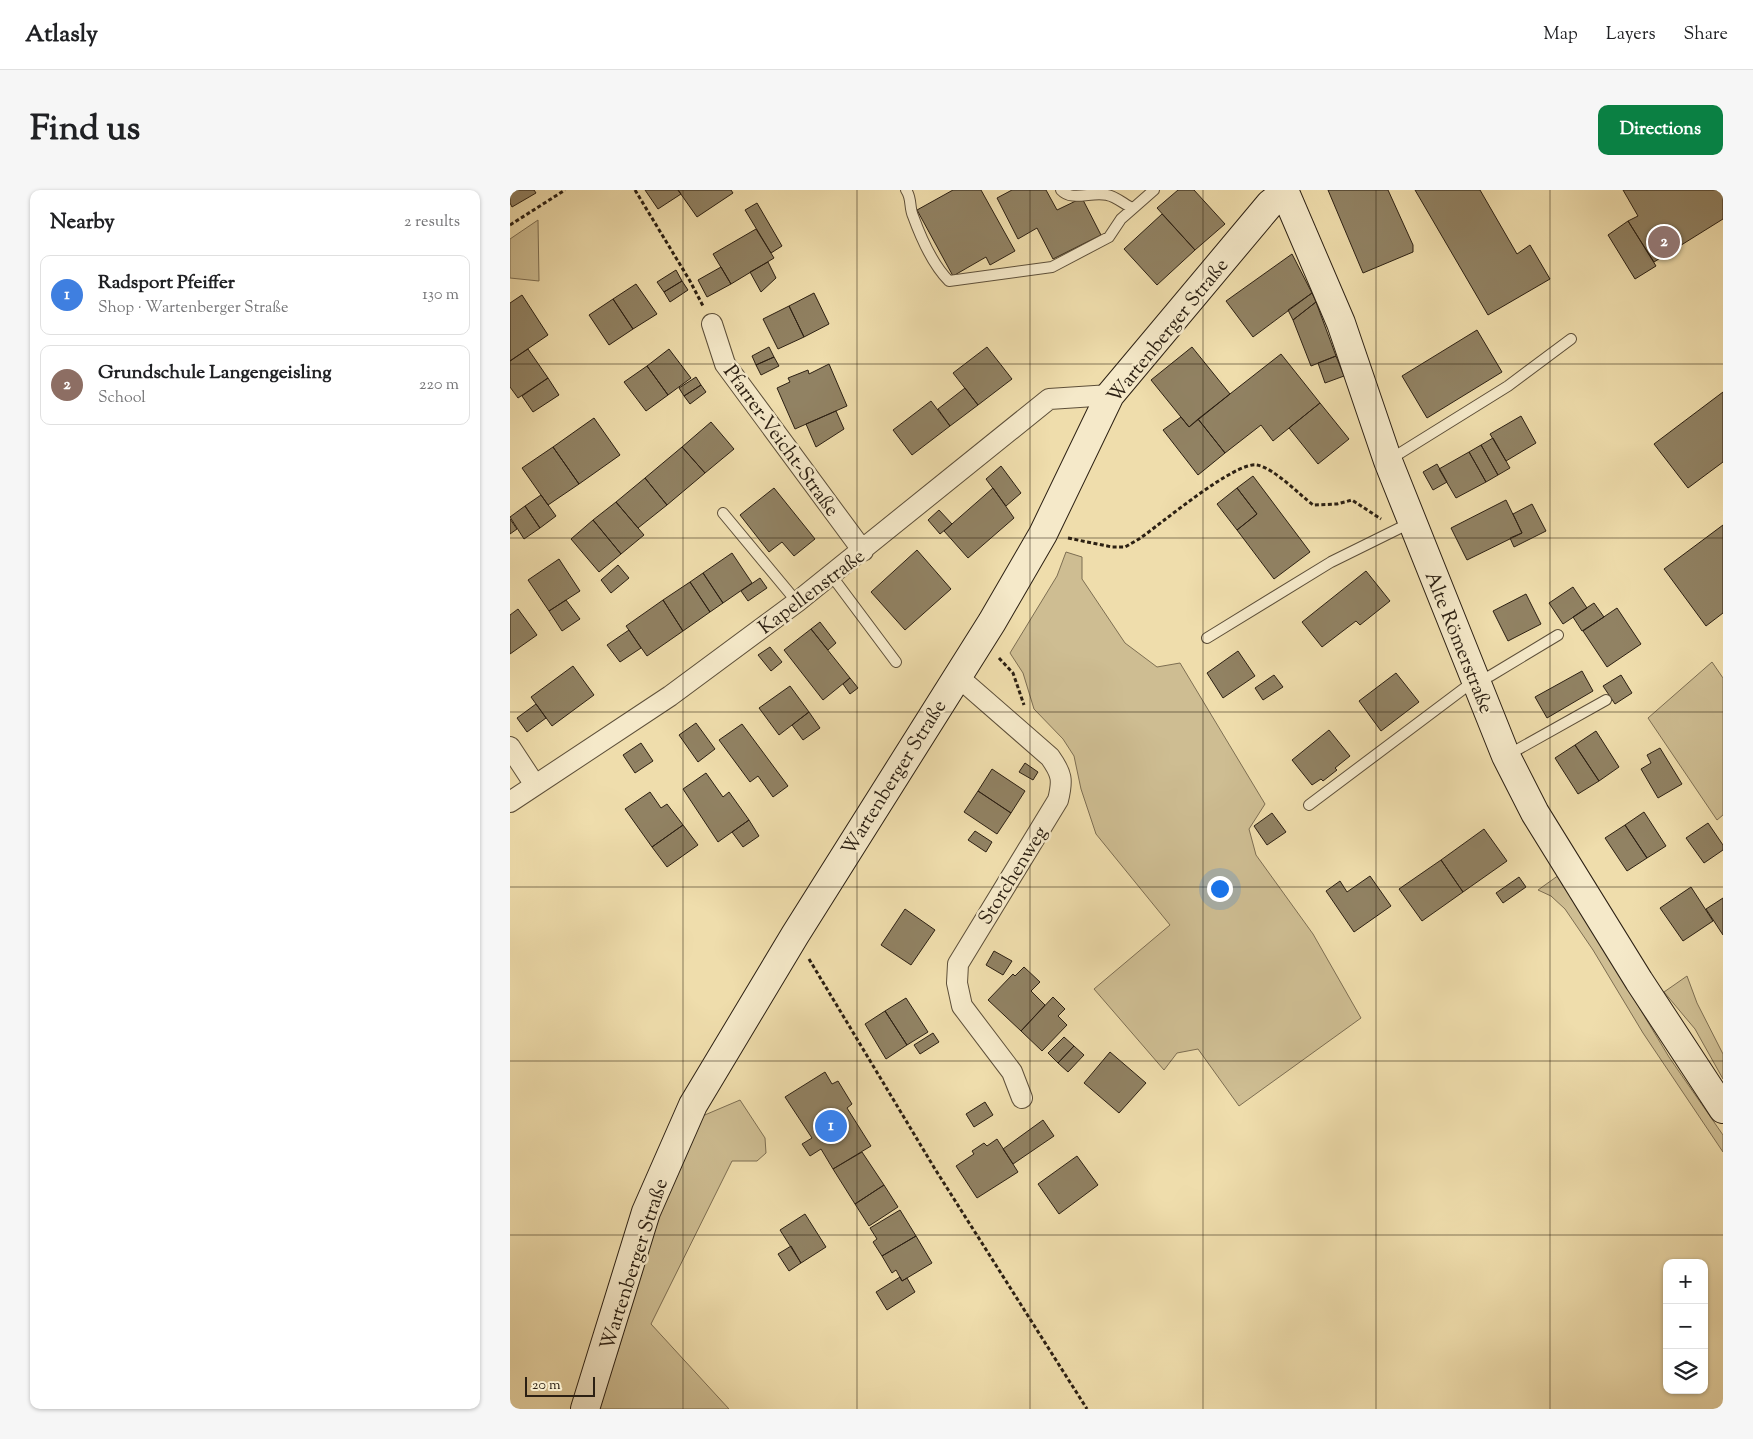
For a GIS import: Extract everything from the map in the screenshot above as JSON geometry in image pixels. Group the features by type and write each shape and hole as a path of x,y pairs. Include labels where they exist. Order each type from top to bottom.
{"main road":[{"name":"Wartenberger Straße","path":"585,1409 646,1212 693,1105 795,935 956,675 992,622 1043,534 1110,395 1270,204 1285,191"},
{"name":"Alte Römerstraße","path":"1285,191 1341,324 1388,461 1404,526 1506,756 1535,813 1639,981 1723,1109"}],"street":[{"name":"Pfarrer-Veicht-Straße","path":"712,324 726,364 862,551"},
{"name":"Kapellenstraße","path":"510,802 670,696 797,602 1049,399 1110,395"},
{"name":"Storchenweg","path":"956,675 1050,757 1059,771 1062,784 1058,800 958,964 957,984 962,1006 1012,1072 1022,1098"},
{"path":"510,747 535,785"}],"lane":[{"path":"906,190 910,196 912,214 922,236 937,266 949,281 1052,267 1109,237 1121,219 1154,190"},
{"path":"1061,190 1066,195 1075,197 1089,193 1109,195 1132,208"},
{"path":"1388,461 1508,386 1571,339"},
{"path":"723,513 797,602"},
{"path":"1207,638 1331,562 1404,526"},
{"path":"831,575 896,662"},
{"path":"1309,805 1474,681 1490,676 1558,635"},
{"path":"1506,756 1606,700"}],"path":[{"path":"510,225 565,190"},
{"path":"635,190 690,281 712,324"},
{"path":"1043,534 1112,548 1125,547 1240,467 1257,465 1268,469 1313,505 1338,504 1352,500 1404,526"},
{"path":"795,935 930,1160 1087,1409"}],"shaded area":[{"path":"538,220 539,281 510,278 510,239"},
{"path":"1066,552 1082,557 1082,579 1125,643 1157,667 1180,663 1265,804 1249,829 1256,855 1313,934 1361,1018 1239,1106 1198,1049 1177,1053 1164,1070 1094,989 1170,925 1096,834 1081,789 1074,756 1063,739 1034,709 1023,673 1010,653 1057,576"},
{"path":"1712,662 1723,678 1723,815 1717,820 1648,718"},
{"path":"1559,875 1669,1057 1723,1135 1723,1152 1643,1033 1593,950 1565,909 1551,896 1538,890"},
{"path":"1687,976 1697,1003 1723,1054 1723,1079 1695,1029 1664,992"},
{"path":"740,1100 765,1138 766,1153 757,1161 732,1161 651,1324 729,1409 596,1409 618,1351 653,1228 700,1117"}],"building":[{"path":"510,190 534,190 536,193 512,207 510,203"},
{"path":"645,190 678,190 681,194 658,209"},
{"path":"678,190 731,190 733,193 697,217"},
{"path":"953,190 981,190 1015,251 990,265 986,257 953,276 917,210"},
{"path":"1012,190 1046,190 1057,210 1082,198 1101,235 1053,259 1037,228 1018,239 997,198"},
{"path":"1178,190 1194,190 1225,224 1195,250 1157,208"},
{"path":"1328,190 1388,190 1413,245 1413,252 1363,273"},
{"path":"1415,190 1480,190 1517,254 1530,245 1550,279 1488,315"},
{"path":"1623,190 1723,190 1723,219 1654,262 1628,221 1638,216"},
{"path":"757,203 782,246 771,253 745,210"},
{"path":"1162,214 1195,250 1157,285 1124,249"},
{"path":"1628,221 1656,266 1635,279 1608,235"},
{"path":"756,229 774,258 731,284 713,254"},
{"path":"1292,254 1312,293 1253,337 1226,301"},
{"path":"768,262 776,278 761,292 750,272"},
{"path":"721,267 731,284 707,297 698,280"},
{"path":"676,270 682,281 664,292 657,282"},
{"path":"682,281 688,290 670,302 664,292"},
{"path":"636,284 657,314 633,329 613,299"},
{"path":"814,293 829,324 804,337 789,306"},
{"path":"1312,293 1316,302 1293,320 1288,310"},
{"path":"522,295 548,335 510,361 510,303"},
{"path":"613,299 633,329 609,345 589,315"},
{"path":"1316,302 1336,356 1311,366 1293,320"},
{"path":"789,306 804,337 778,349 763,319"},
{"path":"1477,330 1502,372 1427,418 1402,376"},
{"path":"769,347 774,357 756,365 752,356"},
{"path":"987,347 1012,379 978,405 953,373"},
{"path":"1192,347 1230,394 1189,427 1151,380"},
{"path":"528,349 548,378 518,398 510,387 510,361"},
{"path":"669,349 691,378 668,395 647,366"},
{"path":"1281,354 1320,403 1273,441 1261,425 1225,453 1198,419"},
{"path":"1336,356 1344,376 1325,383 1318,363"},
{"path":"774,357 779,366 761,375 756,365"},
{"path":"829,364 847,406 795,429 777,388 790,382 788,378 808,370 809,374"},
{"path":"647,366 668,395 646,411 624,382"},
{"path":"696,377 701,385 684,396 679,388"},
{"path":"548,378 559,395 533,412 522,396"},
{"path":"701,385 706,392 690,404 684,396"},
{"path":"965,388 978,405 950,426 938,409"},
{"path":"1723,392 1723,462 1688,488 1654,444"},
{"path":"931,401 950,426 912,455 893,430"},
{"path":"1320,403 1349,439 1318,464 1289,428"},
{"path":"836,411 844,429 816,447 806,424"},
{"path":"1521,416 1536,443 1506,461 1490,434"},
{"path":"1181,417 1189,427 1198,419 1225,453 1198,475 1163,430"},
{"path":"594,418 620,455 579,484 553,447"},
{"path":"711,422 734,449 705,473 682,447"},
{"path":"1493,438 1510,468 1498,475 1481,445"},
{"path":"1481,445 1498,475 1486,482 1469,452"},
{"path":"553,447 579,484 548,505 522,468"},
{"path":"682,447 705,473 667,505 645,478"},
{"path":"1469,452 1486,482 1456,498 1439,469"},
{"path":"1437,464 1447,482 1433,490 1423,472"},
{"path":"1001,466 1021,493 1006,506 986,479"},
{"path":"1253,476 1310,552 1274,579 1237,530 1257,514 1237,488"},
{"path":"645,478 667,505 638,528 616,502"},
{"path":"774,488 815,539 794,556 782,542 769,552 740,515"},
{"path":"993,488 1014,518 968,558 944,531"},
{"path":"1237,488 1257,514 1237,530 1217,504"},
{"path":"541,495 556,516 540,528 525,506"},
{"path":"1506,500 1522,533 1467,560 1451,528"},
{"path":"616,502 644,535 621,554 593,520"},
{"path":"1532,504 1546,531 1514,547 1510,538 1522,533 1513,514"},
{"path":"525,506 540,528 524,539 510,517"},
{"path":"939,510 952,524 940,534 928,520"},
{"path":"510,519 517,529 510,534"},
{"path":"593,520 621,554 599,572 571,539"},
{"path":"1723,525 1723,613 1706,626 1664,569"},
{"path":"917,550 951,589 905,630 871,592"},
{"path":"732,553 752,583 723,603 703,573"},
{"path":"559,559 580,591 549,611 528,580"},
{"path":"618,565 629,578 611,593 601,580"},
{"path":"1366,571 1390,601 1360,625 1356,621 1322,647 1302,622"},
{"path":"703,573 723,603 710,612 690,582"},
{"path":"760,578 767,588 748,601 741,591"},
{"path":"690,582 710,612 683,631 663,600"},
{"path":"1573,587 1587,608 1563,624 1549,603"},
{"path":"1526,594 1541,624 1508,641 1493,611"},
{"path":"566,600 580,619 562,631 549,611"},
{"path":"663,600 683,631 647,656 626,626"},
{"path":"1594,603 1604,617 1582,631 1573,617"},
{"path":"1617,608 1641,644 1607,667 1583,631"},
{"path":"518,609 537,635 510,654 510,615"},
{"path":"820,622 836,643 828,650 811,629"},
{"path":"811,629 850,678 823,700 784,650"},
{"path":"629,630 641,648 620,662 607,645"},
{"path":"770,647 782,662 771,671 758,655"},
{"path":"1238,651 1255,676 1223,698 1207,673"},
{"path":"573,666 594,695 552,726 531,697"},
{"path":"1582,671 1593,691 1547,718 1535,697"},
{"path":"1396,673 1419,702 1381,731 1359,701"},
{"path":"1274,675 1283,687 1263,700 1255,688"},
{"path":"1621,675 1632,693 1615,704 1603,686"},
{"path":"850,678 858,688 850,694 843,684"},
{"path":"790,686 809,712 779,735 759,708"},
{"path":"536,704 546,718 527,732 517,718"},
{"path":"809,712 820,728 803,740 792,725"},
{"path":"696,723 715,749 698,762 679,735"},
{"path":"742,724 788,786 773,797 758,776 750,782 719,740"},
{"path":"1329,730 1350,756 1323,781 1321,779 1312,785 1292,760"},
{"path":"1596,731 1619,767 1599,781 1575,745"},
{"path":"641,743 653,761 635,773 623,755"},
{"path":"1575,745 1599,781 1578,794 1555,758"},
{"path":"1660,748 1682,784 1658,798 1641,769 1651,763 1647,755"},
{"path":"1025,763 1038,772 1033,780 1019,772"},
{"path":"992,769 1025,791 1011,813 978,791"},
{"path":"706,773 723,797 729,792 749,820 718,842 683,789"},
{"path":"978,791 1011,813 997,834 964,812"},
{"path":"650,792 661,808 667,804 683,825 652,847 625,809"},
{"path":"1644,812 1666,846 1647,858 1625,825"},
{"path":"1272,813 1286,832 1267,845 1254,826"},
{"path":"749,820 759,836 743,847 732,832"},
{"path":"1708,823 1723,845 1723,850 1704,863 1686,838"},
{"path":"683,825 698,845 667,867 652,847"},
{"path":"1625,825 1647,858 1627,871 1605,838"},
{"path":"1484,829 1507,861 1463,892 1441,860"},
{"path":"975,831 992,842 986,852 968,840"},
{"path":"1441,860 1463,892 1422,921 1399,889"},
{"path":"1370,876 1391,906 1354,932 1326,891 1340,881 1347,892"},
{"path":"1519,877 1526,887 1503,903 1496,893"},
{"path":"1691,887 1713,921 1683,941 1660,908"},
{"path":"1723,898 1723,935 1706,909"},
{"path":"905,909 935,930 911,965 881,945"},
{"path":"994,951 1012,961 1003,975 986,965"},
{"path":"1024,967 1040,982 1031,991 1045,1005 1021,1031 988,1000 1013,974 1015,976"},
{"path":"1053,997 1065,1009 1058,1016 1067,1025 1042,1051 1021,1031"},
{"path":"906,998 928,1032 907,1045 885,1011"},
{"path":"885,1011 907,1045 886,1059 865,1024"},
{"path":"933,1033 939,1042 920,1054 914,1045"},
{"path":"1064,1037 1074,1046 1058,1063 1048,1053"},
{"path":"1074,1046 1084,1055 1068,1072 1058,1063"},
{"path":"1110,1052 1146,1083 1119,1113 1084,1083"},
{"path":"825,1072 832,1084 838,1081 852,1104 847,1108 871,1146 833,1169 821,1149 810,1156 802,1144 812,1138 785,1097"},
{"path":"985,1102 993,1115 974,1127 966,1114"},
{"path":"1043,1120 1054,1136 1013,1164 1003,1149"},
{"path":"997,1139 1018,1172 977,1198 956,1166 974,1154 972,1151 984,1143 987,1146"},
{"path":"862,1152 884,1185 855,1204 833,1169"},
{"path":"1077,1156 1098,1185 1059,1214 1038,1184"},
{"path":"884,1185 898,1207 869,1226 855,1204"},
{"path":"900,1210 916,1236 882,1256 873,1242 877,1239 870,1228"},
{"path":"805,1214 826,1247 801,1263 780,1230"},
{"path":"916,1236 932,1263 902,1281 896,1270 892,1273 882,1256"},
{"path":"791,1246 801,1263 789,1271 778,1254"},
{"path":"900,1277 902,1281 907,1278 915,1292 887,1310 876,1292"}],"place":[{"name":"Grundschule Langengeisling","path":"1664,242"},
{"name":"Radsport Pfeiffer","path":"831,1126"}]}
